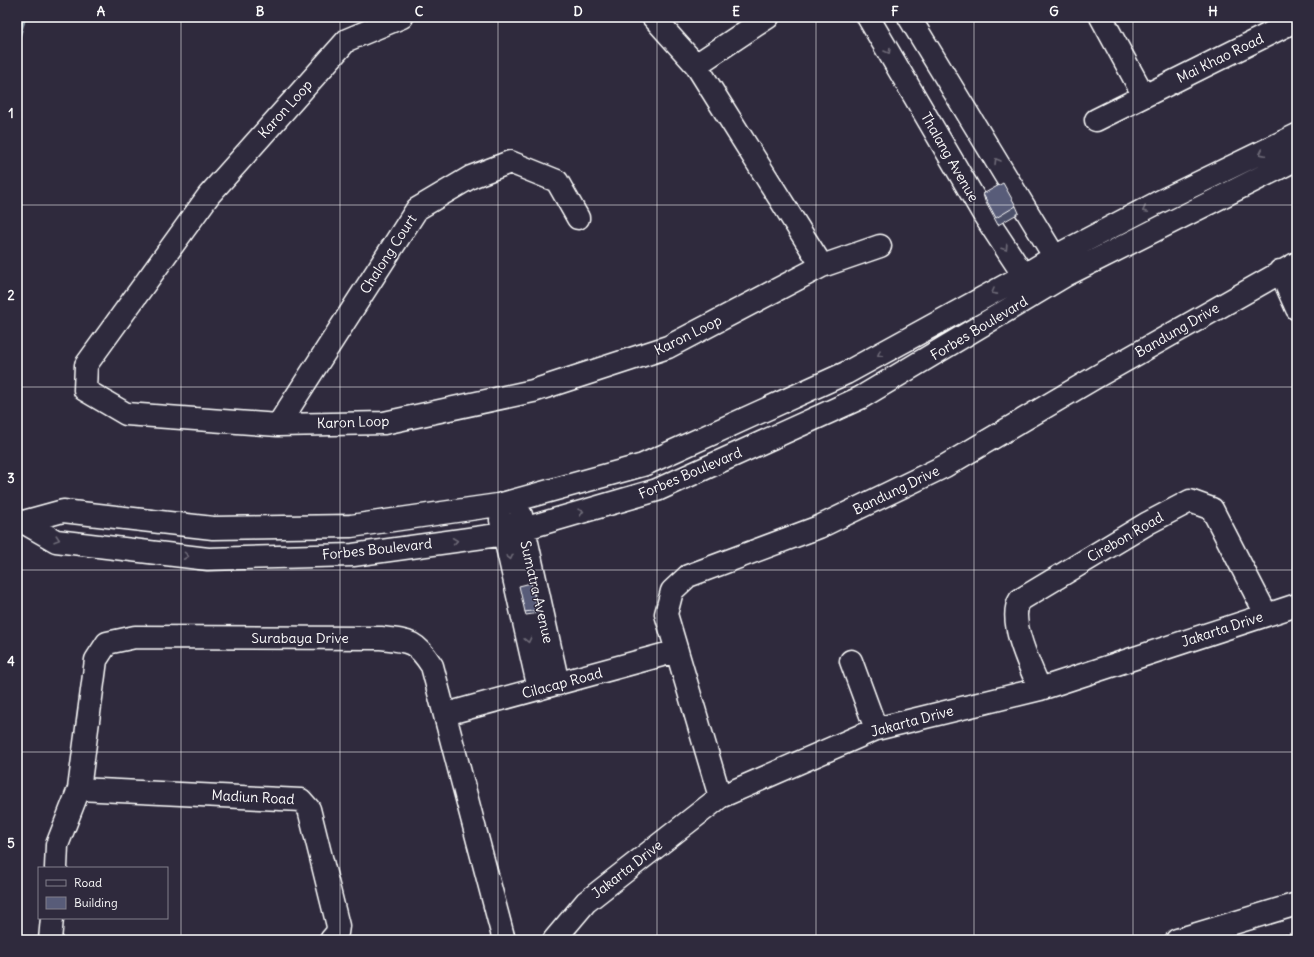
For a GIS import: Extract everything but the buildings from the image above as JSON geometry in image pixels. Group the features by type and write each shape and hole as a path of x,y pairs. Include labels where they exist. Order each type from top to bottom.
{"street":[{"name":"Karon Loop","path":"402,17 347,40 209,195 86,365 86,390 126,414 278,425 384,423 533,391 668,347 822,266 880,246"},
{"path":"653,17 696,65 822,266"},
{"path":"696,65 768,17"},
{"name":"Thalang Avenue","path":"868,17 984,215 1036,294"},
{"path":"908,17 1066,275"},
{"path":"1101,17 1144,96"},
{"name":"Mai Khao Road","path":"1096,120 1297,20"},
{"name":"Forbes Boulevard","path":"20,521 63,512 213,528 351,526 508,502 643,465 846,373 1023,276 1054,257 1157,203 1297,136"},
{"name":"Forbes Boulevard","path":"20,521 56,540 208,559 353,555 514,531 657,490 853,401 1066,275 1297,159"},
{"name":"Chalong Court","path":"278,425 417,209 471,177 510,162 557,181 578,218"},
{"path":"1289,267 1297,309"},
{"name":"Bandung Drive","path":"720,797 666,614 672,591 688,576 819,527 945,466 1289,267"},
{"name":"Cirebon Road","path":"1040,689 1024,651 1017,623 1015,610 1016,605 1020,600 1148,523 1190,501 1212,509 1266,614"},
{"name":"Sumatra Avenue","path":"508,502 548,686"},
{"name":"Jakarta Drive","path":"554,940 586,902 720,797 876,729 1040,689 1297,605"},
{"name":"Surabaya Drive","path":"56,867 57,845 79,789 96,660 107,643 135,637 381,638 408,641 422,650 432,666 446,714 504,940"},
{"name":"Cilacap Road","path":"446,714 677,651"},
{"path":"851,661 876,729"},
{"name":"Madiun Road","path":"79,789 301,800 309,809 338,926 337,933 331,940"},
{"path":"1177,940 1297,904"},
{"path":"50,940 52,919"}],"path":[{"path":"1270,940 1297,932"}],"waterway":[{"path":"17,37 23,17"}]}
